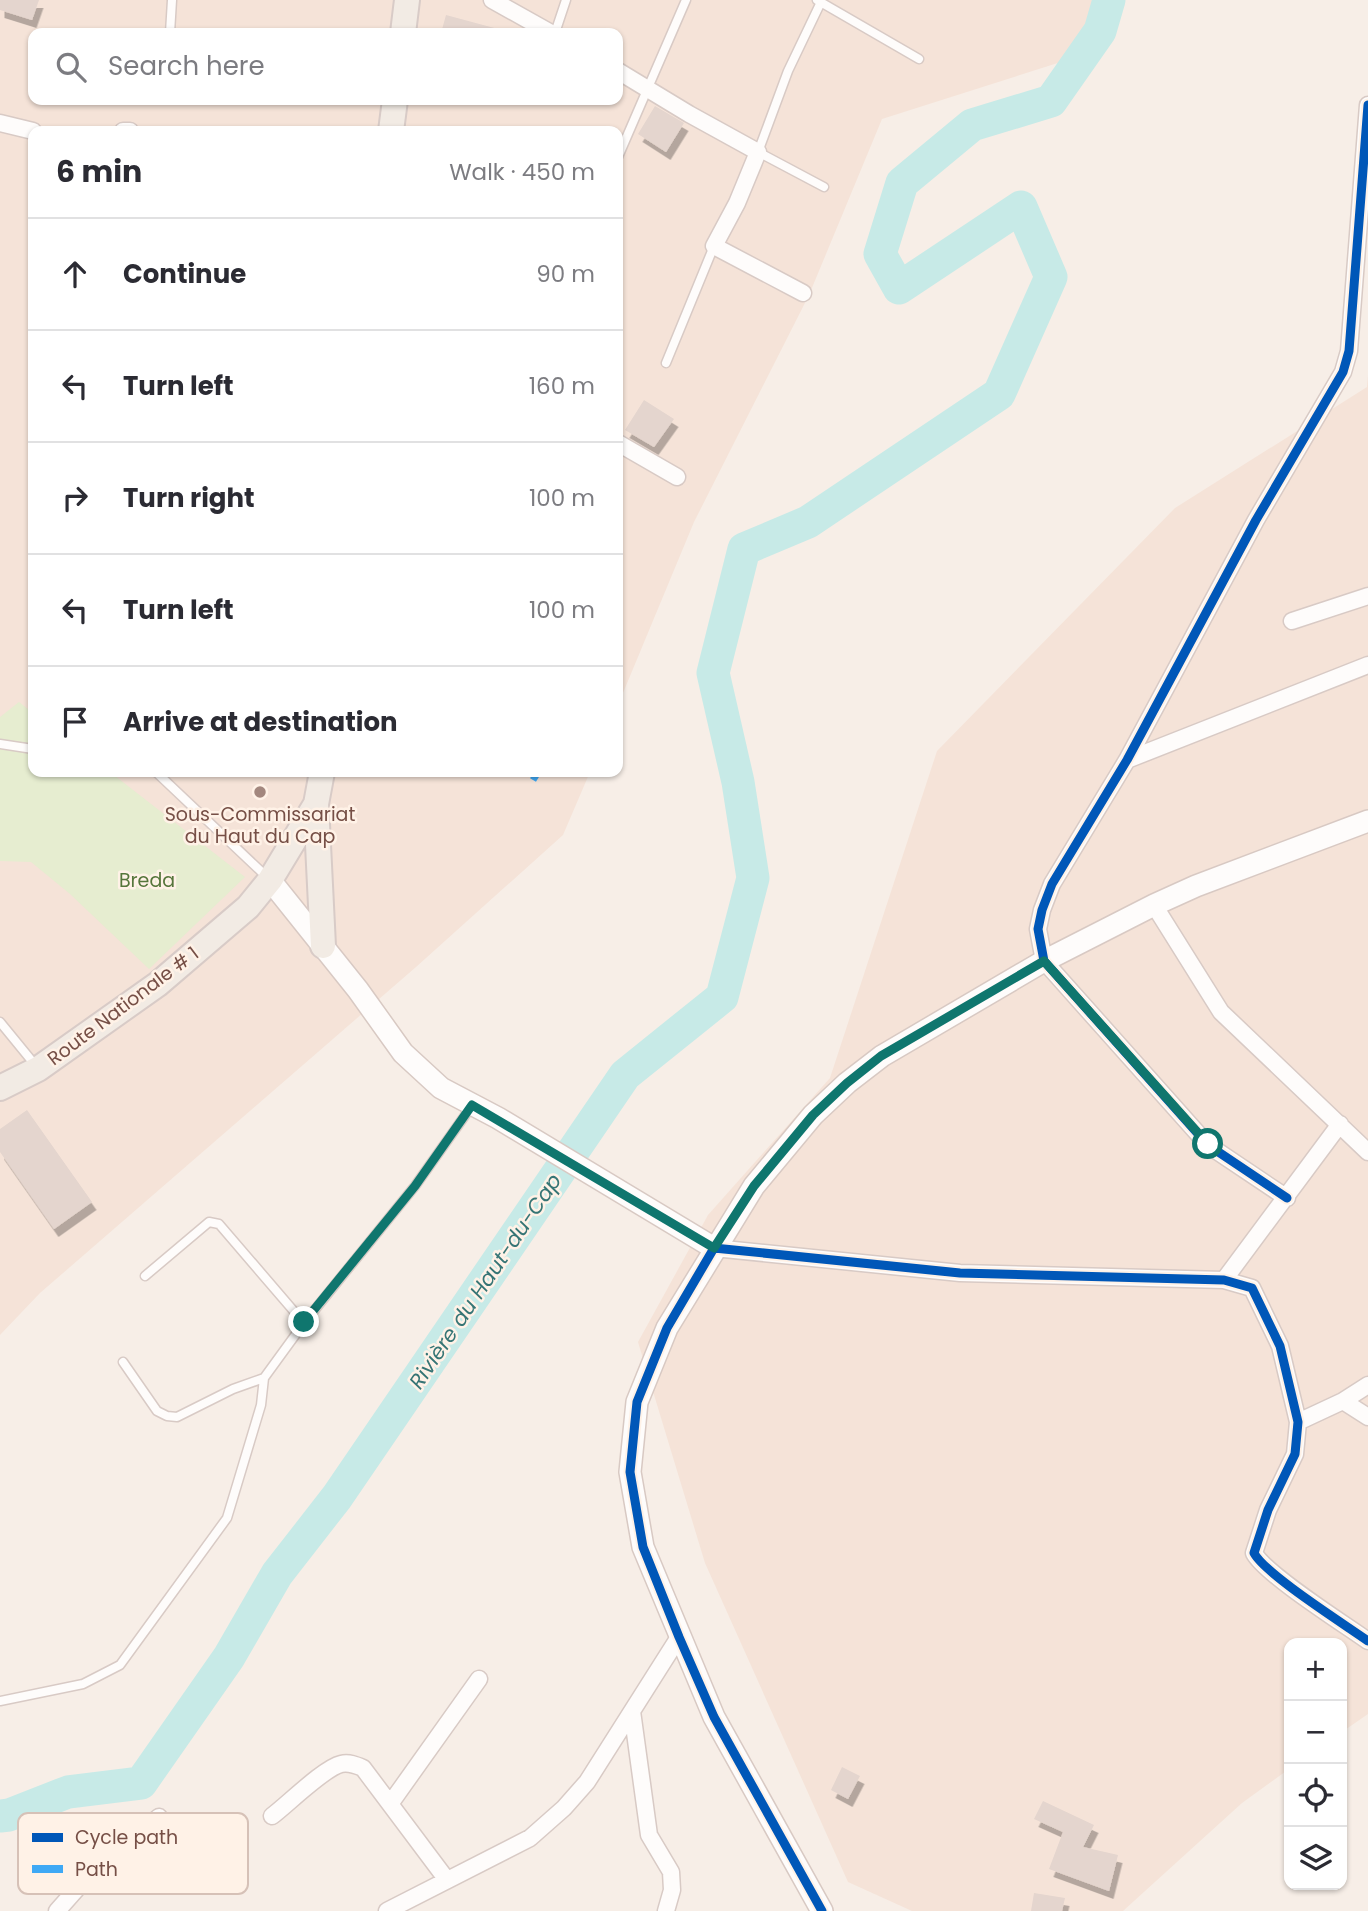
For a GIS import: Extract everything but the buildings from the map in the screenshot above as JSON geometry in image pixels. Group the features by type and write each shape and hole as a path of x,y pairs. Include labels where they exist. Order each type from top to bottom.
{"main road":[{"path":"404,28 407,0"},
{"path":"392,126 394,105"},
{"name":"Route Nationale # 1","path":"0,1088 38,1069 158,984 248,907 270,880 316,804 321,777"},
{"path":"316,804 323,946"},
{"path":"822,1911 714,1717 643,1547 631,1472 637,1402 667,1328 754,1186 813,1115 881,1056 1044,961 1154,905 1196,886 1368,821"},
{"path":"270,880 358,990 403,1053 441,1088 498,1118 714,1248"}],"street":[{"path":"492,0 544,28"},
{"path":"623,74 758,152 737,204 714,246 803,293"},
{"path":"1287,1198 1208,1144 1044,961 1038,929 1052,884 1127,760 1256,520 1343,372 1349,351 1364,196 1368,106"},
{"path":"0,122 28,130"},
{"path":"623,446 677,477"},
{"path":"1292,621 1368,596"},
{"path":"1127,760 1368,664"},
{"path":"1154,905 1221,1012 1368,1152"},
{"path":"1224,1280 1340,1124"},
{"path":"714,1248 960,1273 1224,1280 1252,1288 1280,1346 1298,1422 1295,1454 1268,1510 1254,1553 1258,1560 1279,1577 1368,1641"},
{"path":"1298,1422 1343,1401 1368,1385"},
{"path":"1343,1401 1368,1417"},
{"path":"387,1911 530,1838 564,1808 587,1782 679,1637"},
{"path":"390,1804 479,1679"},
{"path":"632,1711 649,1835 671,1872 672,1890 666,1911"},
{"path":"272,1816 326,1772 341,1764 354,1764 363,1768 447,1880"},
{"path":"57,1911 72,1894"}],"lane":[{"path":"170,28 172,0"},
{"path":"555,28 566,0"},
{"path":"623,145 686,0"},
{"path":"824,187 758,152 788,71 819,1 919,59"},
{"path":"666,363 714,246"},
{"path":"0,744 28,748"},
{"path":"161,777 270,880"},
{"path":"0,1022 38,1069"},
{"path":"0,1701 83,1684 120,1665 227,1518 261,1405 264,1378 304,1322 415,1186 472,1105"},
{"path":"145,1276 209,1222 215,1222 304,1322"},
{"path":"123,1362 157,1411 167,1416 177,1417 233,1389 264,1378"}],"shaded area":[{"path":"0,0 1109,0 1086,54 882,119 809,295 694,522 623,693 623,126 28,126 28,777 588,777 563,835 416,967 40,1293 0,1335"},
{"path":"1368,375 1368,1714 1347,1729 1347,1638 1284,1638 1284,1773 1242,1803 1123,1911 912,1911 848,1882 705,1563 638,1342 708,1215 830,1078 937,751 1175,508 1367,387"}],"green space":[{"name":"Breda","path":"19,702 28,709 28,777 116,777 245,877 149,969 70,894 31,862 0,861 0,717"}],"waterway":[{"name":"Rivière du Haut-du-Cap","path":"0,1816 68,1792 141,1783 229,1657 277,1574 337,1497 625,1075 722,997 753,878 738,782 713,673 744,549 808,522 999,394 1051,277 1021,207 899,288 880,254 902,183 972,125 1051,101 1100,31 1109,0"}],"cycle path":[{"path":"1287,1198 1208,1145 1044,961 1038,929 1052,884 1127,760 1256,520 1343,372 1349,351 1368,105"},
{"path":"822,1911 714,1717 679,1637 643,1547 630,1472 637,1402 667,1328 714,1248 960,1273 1224,1280 1252,1288 1280,1346 1298,1422 1295,1454 1268,1510 1254,1553 1289,1586 1368,1641"}],"place":[{"name":"Sous-Commissariat du Haut du Cap","path":"260,792"}],"route":[{"path":"304,1322 365,1251 442,1151 472,1105 714,1248 754,1186 813,1115 847,1083 881,1056 1044,961 1208,1144"}]}
